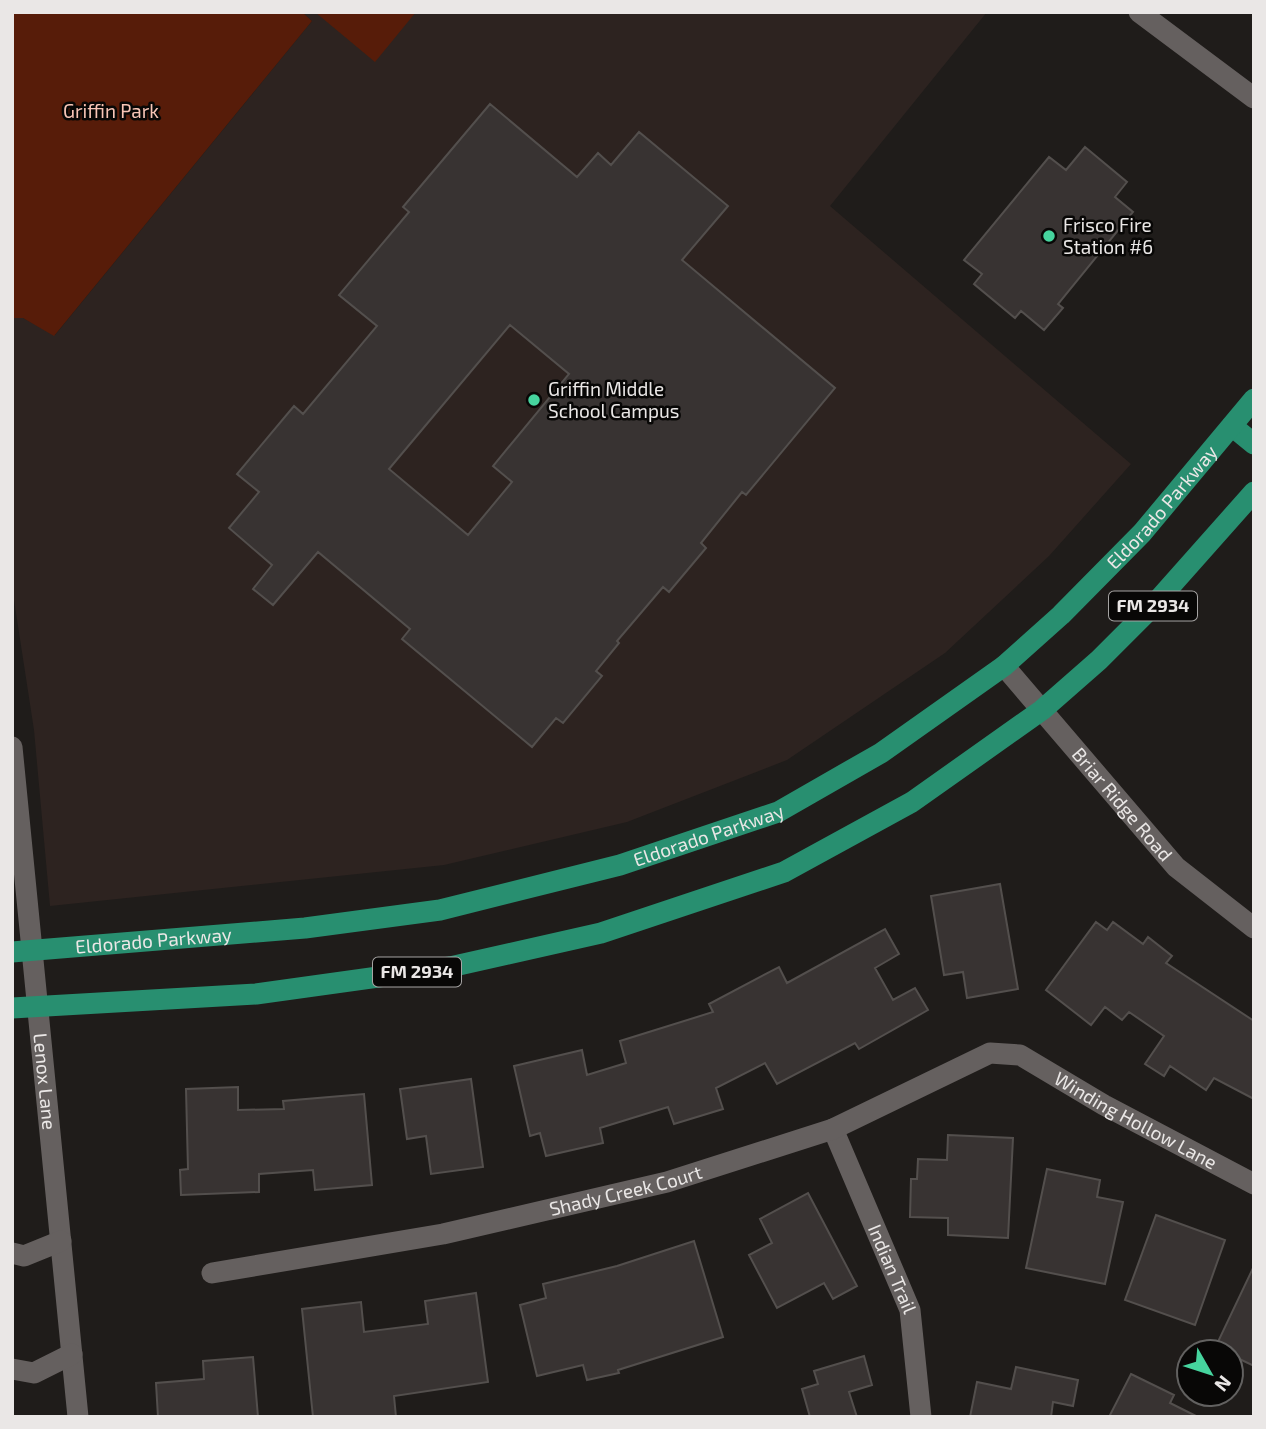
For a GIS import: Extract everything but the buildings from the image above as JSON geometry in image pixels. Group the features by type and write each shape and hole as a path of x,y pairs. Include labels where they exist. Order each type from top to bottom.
{"main road":[{"name":"Eldorado Parkway","path":"22,951 305,928 440,910 620,865 778,812 881,753 1004,666 1061,614 1142,533 1254,399"},
{"path":"1232,426 1254,444"},
{"name":"FM 2934","path":"12,1008 256,994 450,967 601,933 784,872 912,802 1042,710 1099,660 1151,608 1254,492"}],"street":[{"path":"1139,12 1254,98"},
{"name":"Briar Ridge Road","path":"1004,666 1176,867 1254,928"},
{"name":"Lenox Lane","path":"12,747 22,951 37,1007 78,1417"},
{"name":"Shady Creek Court","path":"212,1273 469,1228 667,1182 833,1129 990,1053 1020,1055"},
{"name":"Winding Hollow Lane","path":"1020,1055 1104,1105 1254,1184"},
{"name":"Indian Trail","path":"833,1129 910,1310 921,1417"},
{"path":"12,1253 24,1256 61,1241"},
{"path":"12,1369 34,1373 72,1354"}],"shaded area":[{"name":"Griffin Middle School Campus","path":"302,12 987,12 830,206 1131,464 1049,556 945,653 787,760 627,822 444,865 50,906 34,730 12,587 12,318 23,318 55,335 312,21"}],"green space":[{"name":"Griffin Park","path":"12,12 302,12 312,21 54,336 23,318 12,318"},
{"path":"315,12 416,12 375,62"}],"place":[{"name":"Frisco Fire Station #6","path":"1049,236"},
{"name":"Griffin Middle School Campus","path":"534,400"}]}
